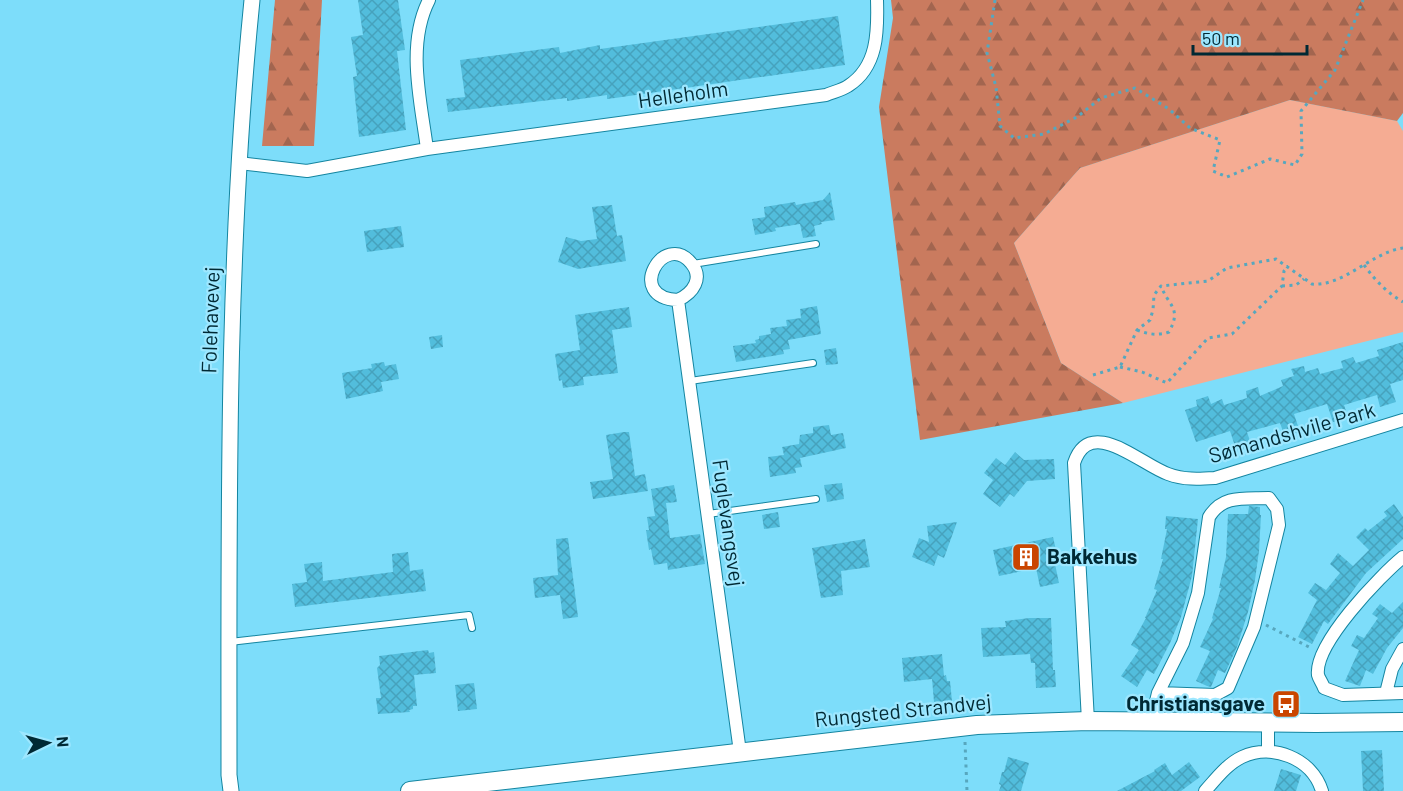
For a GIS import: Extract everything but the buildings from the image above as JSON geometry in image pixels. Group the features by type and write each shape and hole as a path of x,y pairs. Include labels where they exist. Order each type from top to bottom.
{"main road":[{"name":"Rungsted Strandvej","path":"410,791 964,726 1088,721 1403,722"}],"street":[{"name":"Folehavevej","path":"231,791 229,775 230,377 238,164 252,0"},
{"path":"427,149 418,84 418,39 423,12 429,0"},
{"name":"Helleholm","path":"238,164 308,171 427,149 826,95 848,86 861,74 872,57 877,35 877,0"},
{"path":"676,254 685,257 693,264 697,276 695,287 689,295 678,300 668,300 660,296 651,279 652,269 658,261 676,254"},
{"name":"Fuglevangsvej","path":"678,300 740,752"},
{"name":"Sømandshvile Park","path":"1088,721 1074,463 1083,446 1092,441 1106,442 1168,474 1191,480 1215,478 1403,420"},
{"path":"1151,722 1158,693 1183,644 1198,593 1209,517 1215,507 1230,499 1269,498 1277,509 1279,525 1256,620 1228,688 1215,695 1158,693"},
{"path":"1403,557 1362,596 1338,629 1323,654 1318,675 1324,688 1343,695 1403,693"},
{"path":"1386,693 1392,669 1403,649"},
{"path":"1268,723 1268,751"},
{"path":"1204,791 1229,766 1241,758 1268,751 1284,754 1299,761 1311,772 1322,791"}],"lane":[{"path":"693,264 816,244"},
{"path":"689,381 813,363"},
{"path":"707,514 816,499"},
{"path":"229,642 469,615 472,628"}],"path":[{"path":"995,0 987,53 996,87 1000,126 1014,138 1044,134 1077,117 1101,98 1135,88 1169,109 1190,128 1220,140 1213,171 1227,177 1270,159 1295,165 1302,154 1301,111 1335,70 1363,0"},
{"path":"1120,367 1137,330 1150,320 1154,295 1161,286 1208,280 1227,268 1276,259 1312,284 1320,285 1381,255 1403,248"},
{"path":"1364,265 1382,287 1403,302"},
{"path":"1093,375 1120,367 1142,372 1167,383 1208,338 1232,334 1282,286 1284,271 1289,266"},
{"path":"1282,286 1296,285 1305,278"},
{"path":"1137,330 1146,334 1163,334 1169,332 1175,321 1173,305 1165,297 1161,286"},
{"path":"1256,620 1323,654"},
{"path":"964,726 967,791"}],"shaded area":[{"path":"1290,100 1397,121 1403,131 1403,332 1123,403 1061,363 1014,243 1080,168"}],"green space":[{"path":"275,0 322,0 314,146 262,146"},
{"path":"891,0 1403,0 1403,113 1397,121 1290,100 1080,168 1014,243 1061,363 1123,403 920,440 879,107 893,18"}],"place":[{"name":"Bakkehus","path":"1026,557"},
{"name":"Christiansgave","path":"1286,704"}]}
